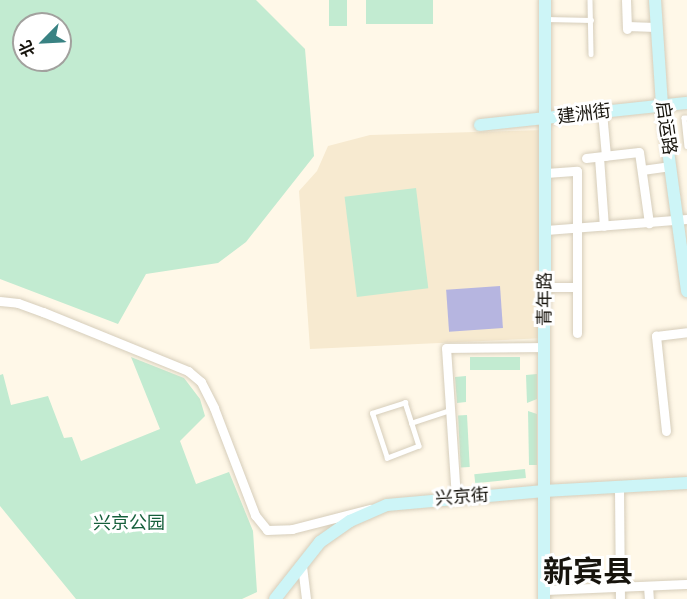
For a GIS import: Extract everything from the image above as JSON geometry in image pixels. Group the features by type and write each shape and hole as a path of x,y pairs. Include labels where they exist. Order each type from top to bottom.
{"street":[{"name":"青年路","path":"544,594 545,0"},
{"path":"626,0 627,28 655,27"},
{"name":"启运路","path":"655,0 655,27 663,106 671,166 683,220 687,291"},
{"name":"建洲街","path":"480,125 687,103"},
{"path":"602,112 604,226"},
{"path":"586,158 639,152 649,223"},
{"path":"642,170 671,166"},
{"path":"546,172 577,171 577,333"},
{"path":"546,230 683,220"},
{"path":"545,287 577,287"},
{"path":"0,301 18,303 43,312 188,371 201,382 214,408 255,515 267,530 292,529 342,514 387,505"},
{"path":"666,431 656,336 687,332"},
{"path":"456,498 446,348 545,347"},
{"name":"兴京街","path":"275,599 320,542 350,522 387,505 544,491 687,483"},
{"path":"619,488 620,599"},
{"path":"302,566 306,599"},
{"path":"544,594 687,584"},
{"path":"648,586 649,599"}],"lane":[{"path":"590,0 591,54"},
{"path":"546,19 591,20"},
{"path":"687,118 684,118 687,146"},
{"path":"405,402 411,423 419,446 387,458 372,413 405,402"},
{"path":"411,423 450,410"}],"shaded area":[{"path":"546,130 545,338 310,349 299,191 317,171 328,146 370,135"}],"green space":[{"path":"0,0 256,0 305,49 314,156 246,242 218,263 146,274 118,324 0,279"},
{"path":"329,0 347,0 347,26 329,26"},
{"path":"366,0 433,0 433,24 366,24"},
{"path":"416,188 428,288 357,297 345,197"},
{"name":"兴京公园","path":"131,357 184,378 200,399 205,416 180,441 196,484 229,472 253,531 257,592 242,599 76,599 0,506 0,375 3,374 11,405 48,396 64,438 72,437 81,461 160,429"},
{"path":"470,357 520,357 520,370 470,370"},
{"path":"537,374 537,399 527,403 526,375"},
{"path":"466,376 466,402 457,403 455,377"},
{"path":"528,411 537,414 537,465 529,465"},
{"path":"458,415 467,415 470,467 461,467"},
{"path":"525,469 526,478 475,483 474,474"}],"building":[{"path":"500,286 503,328 449,332 446,290"}],"district":[{"name":"新宾县","path":"588,573"}]}
